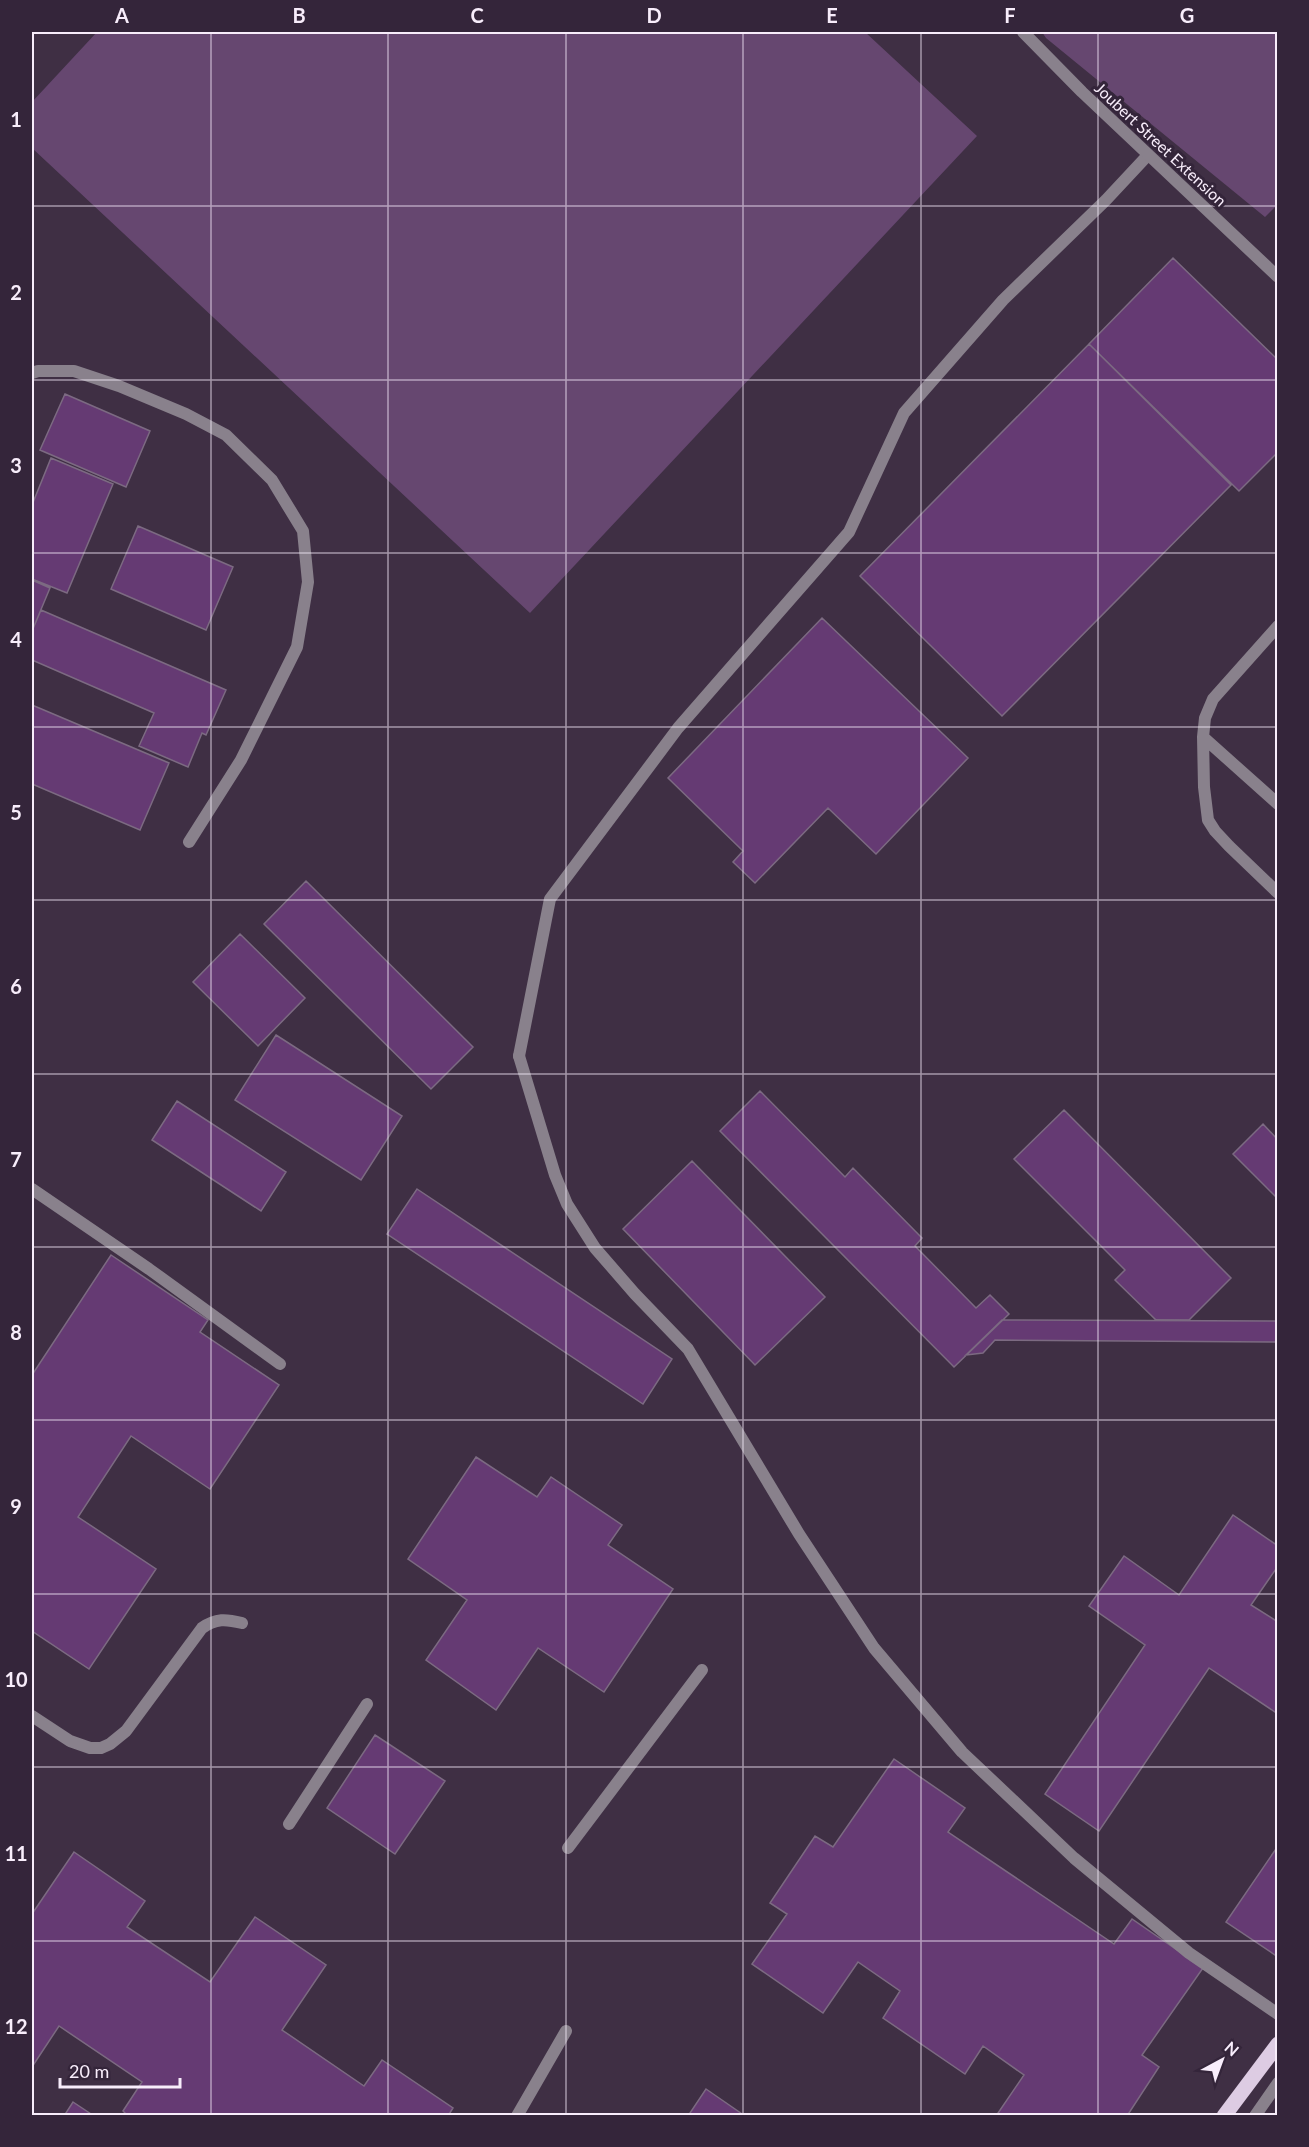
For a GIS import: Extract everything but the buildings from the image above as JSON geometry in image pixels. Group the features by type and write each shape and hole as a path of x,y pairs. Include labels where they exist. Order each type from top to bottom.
{"main road":[{"path":"1224,2115 1278,2044"}],"street":[{"name":"Joubert Street Extension","path":"1023,32 1082,92 1278,277"},
{"path":"1148,154 1106,200 1003,300 904,413 849,532 678,728 550,899 519,1056 555,1175 567,1204 595,1248 688,1349 799,1534 874,1648 962,1752 1074,1858 1189,1953 1278,2014"},
{"path":"32,373 74,371 96,378 186,414 226,435 272,480 303,531 308,582 297,647 241,760 189,842"},
{"path":"1278,626 1213,699 1205,718 1203,737 1204,787 1208,820 1229,846 1278,893"},
{"path":"1203,737 1278,804"},
{"path":"32,1189 149,1269 280,1364"},
{"path":"32,1716 70,1741 90,1748 101,1748 126,1731 202,1628 212,1621 226,1619 242,1623"},
{"path":"568,1848 702,1670"},
{"path":"289,1824 367,1704"},
{"path":"517,2115 566,2031"},
{"path":"1255,2115 1278,2084"}],"shaded area":[{"path":"97,32 865,32 977,136 530,613 32,148 32,102"},
{"path":"1042,32 1277,32 1277,205 1265,217 1046,38"}]}
